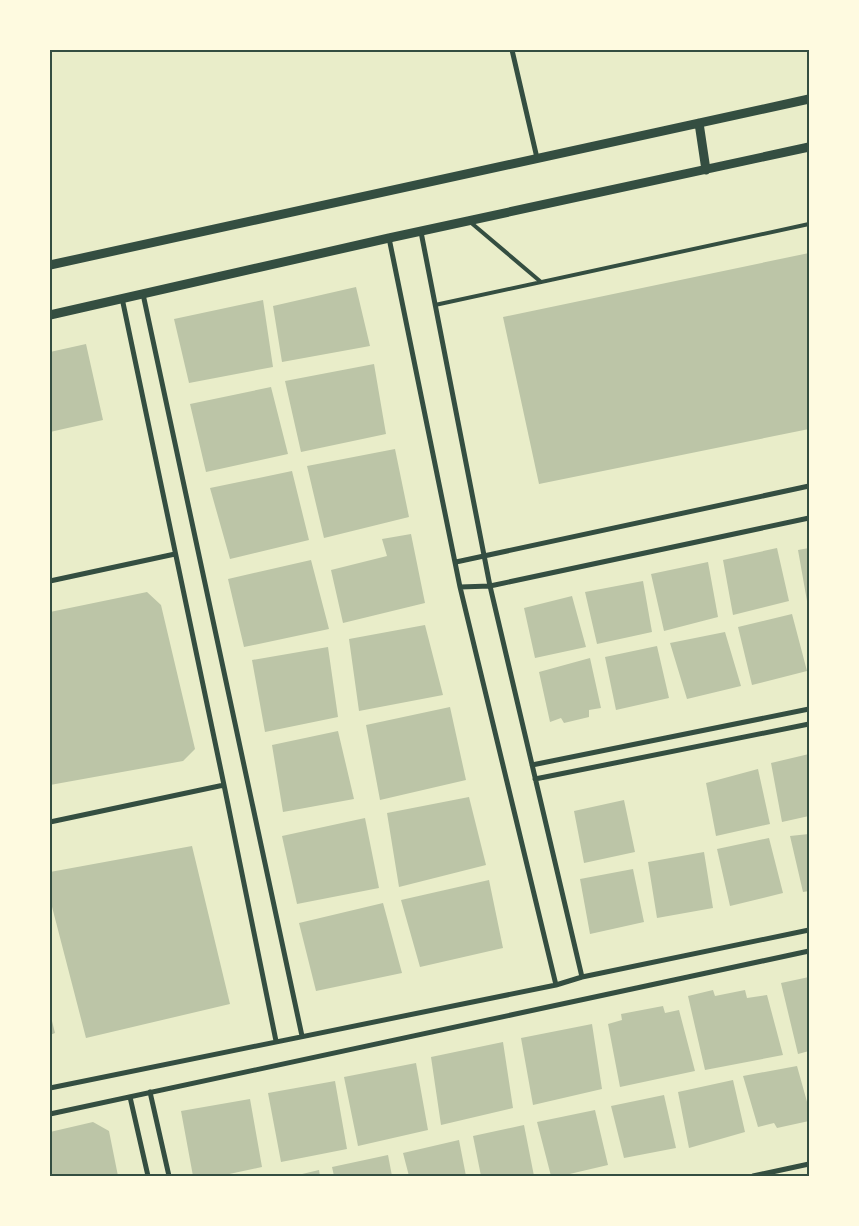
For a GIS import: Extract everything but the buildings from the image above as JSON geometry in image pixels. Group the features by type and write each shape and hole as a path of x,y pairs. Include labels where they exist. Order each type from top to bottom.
{"street":[{"path":"512,50 537,158"},
{"path":"50,265 809,99"},
{"path":"699,123 706,170"},
{"path":"50,315 389,238 809,147"},
{"path":"421,232 490,586 582,978"},
{"path":"389,238 460,587 556,985"},
{"path":"143,293 302,1036"},
{"path":"122,298 276,1041"},
{"path":"456,562 809,486"},
{"path":"460,587 490,586 809,518"},
{"path":"50,581 175,554"},
{"path":"532,764 809,709"},
{"path":"535,779 809,724"},
{"path":"50,822 224,785"},
{"path":"50,1088 556,985 809,930"},
{"path":"50,1114 809,950"},
{"path":"150,1092 169,1176"},
{"path":"130,1097 148,1176"},
{"path":"753,1176 809,1164"}],"lane":[{"path":"469,221 541,282"},
{"path":"435,305 809,224"}]}
